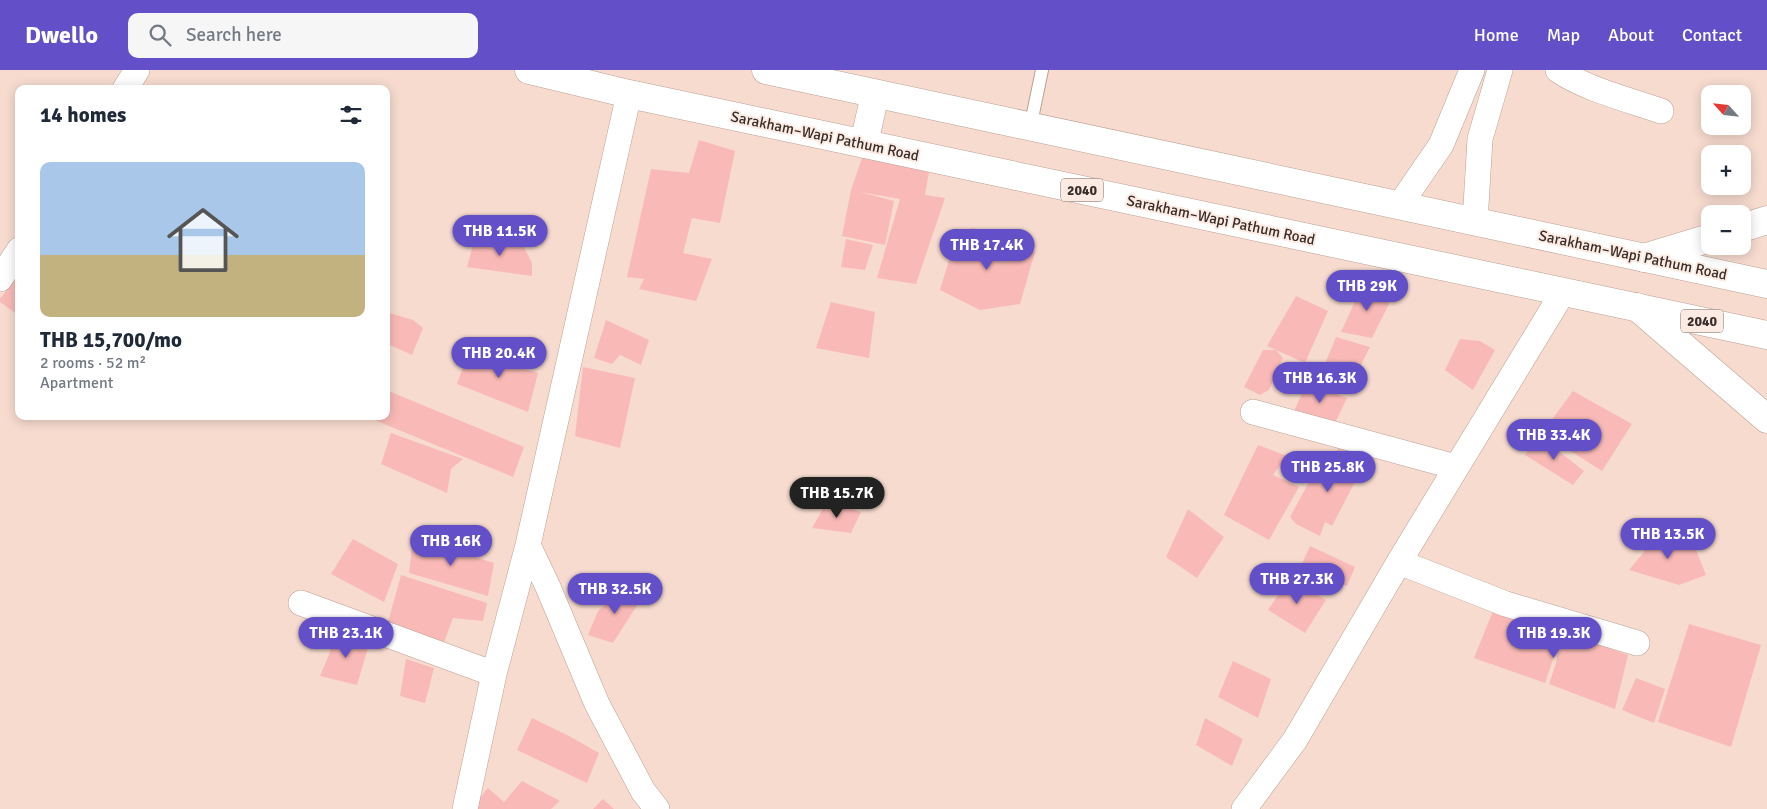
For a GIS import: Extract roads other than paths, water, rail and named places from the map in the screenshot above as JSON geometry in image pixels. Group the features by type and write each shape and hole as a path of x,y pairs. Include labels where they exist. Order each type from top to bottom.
{"main road":[{"name":"Sarakham–Wapi Pathum Road","path":"528,70 629,94 1767,335"},
{"name":"Sarakham–Wapi Pathum Road","path":"766,70 1030,128 1767,284"},
{"path":"864,144 875,94"},
{"path":"1751,225 1767,220"},
{"path":"1644,258 1701,241"},
{"path":"1637,307 1767,420"}],"street":[{"path":"127,85 137,70"},
{"path":"1399,206 1441,145 1472,70"},
{"path":"1475,222 1480,139 1500,70"},
{"path":"1558,70 1591,86 1661,112"},
{"path":"465,809 494,674 528,545 629,94"},
{"path":"0,279 15,256"},
{"path":"1244,809 1295,740 1456,466 1563,292"},
{"path":"1253,412 1456,466"},
{"path":"528,545 548,587 597,704 643,791 657,809"},
{"path":"1399,562 1506,604 1637,643"},
{"path":"301,603 494,674"}],"lane":[{"path":"1030,128 1042,70"}]}
